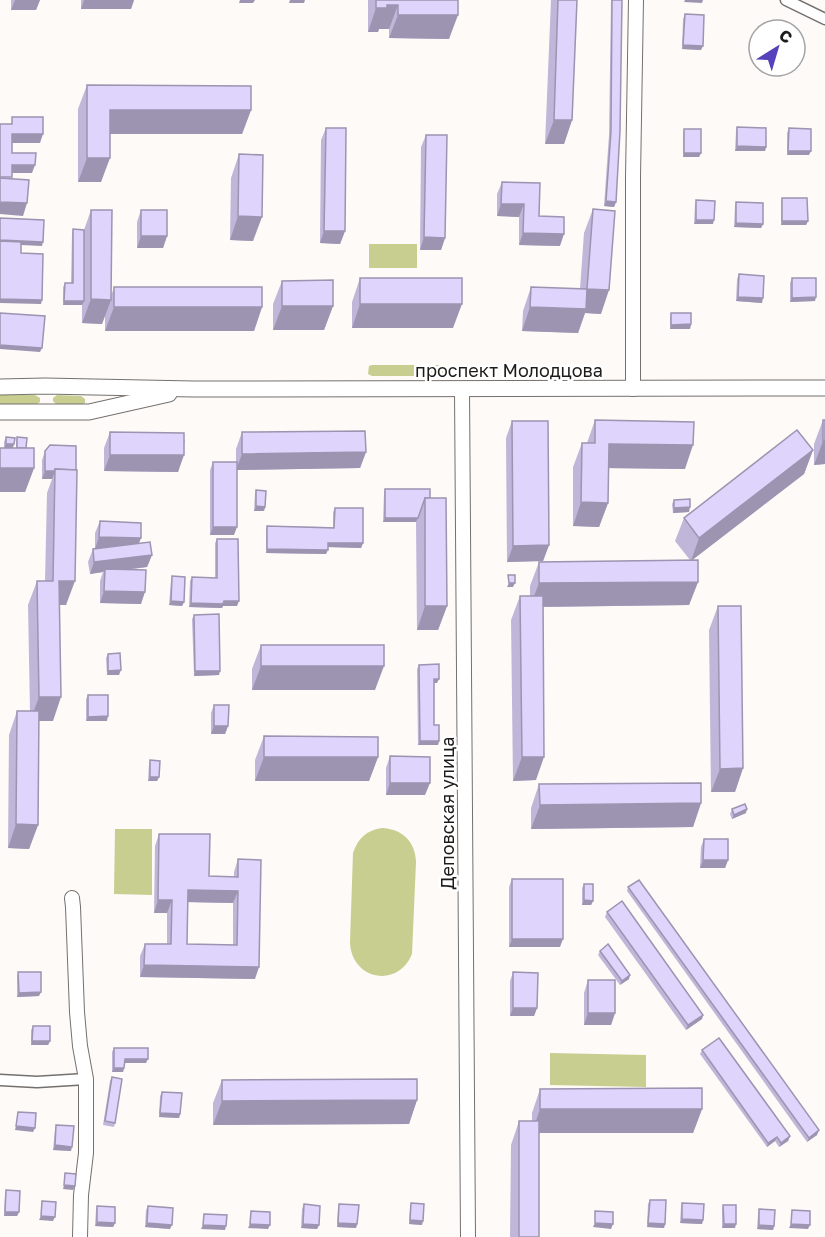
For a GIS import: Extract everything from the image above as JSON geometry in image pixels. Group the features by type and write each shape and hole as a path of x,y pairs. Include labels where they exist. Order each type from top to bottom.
{"main road":[{"name":"проспект Молодцова","path":"0,387 825,388"},
{"name":"проспект Молодцова","path":"0,412 89,412 193,389"}],"street":[{"path":"633,389 636,0"},
{"path":"786,0 825,19"},
{"name":"Деповская улица","path":"462,389 468,1237"},
{"path":"72,898 77,1012 86,1079 86,1153 81,1195 80,1237"},
{"path":"0,1080 37,1082 86,1079"}],"green space":[{"path":"369,244 417,244 417,268 369,268"},
{"path":"444,365 448,370 443,376 372,376 368,374 369,366"},
{"path":"0,395 35,395 40,398 40,402 0,405"},
{"path":"57,395 81,396 85,399 85,403 57,405 53,398"},
{"path":"382,828 396,831 410,842 416,862 412,954 397,972 386,976 366,972 358,965 352,955 350,942 353,853 364,836"},
{"path":"115,829 152,829 152,895 114,894"},
{"path":"550,1053 646,1055 646,1087 550,1085"}],"building":[{"path":"376,0 458,0 458,15 398,15 398,5 376,8"},
{"path":"558,0 577,0 572,120 554,120"},
{"path":"612,0 622,0 620,131 616,202 606,201 611,131"},
{"path":"685,14 704,15 703,46 683,45"},
{"path":"87,85 251,86 251,110 110,110 110,158 87,158"},
{"path":"12,117 43,117 43,134 12,134 12,153 36,153 35,165 12,165 12,177 0,177 0,124 12,124"},
{"path":"737,127 766,128 766,147 737,146"},
{"path":"326,128 346,128 345,231 324,231"},
{"path":"789,128 811,129 811,151 788,151"},
{"path":"684,129 701,129 701,153 684,153"},
{"path":"426,135 447,135 445,238 424,237"},
{"path":"239,154 263,155 262,217 238,216"},
{"path":"0,178 29,180 27,203 0,202"},
{"path":"502,182 540,183 539,216 564,217 564,234 523,233 524,204 501,204"},
{"path":"782,198 807,198 808,221 782,221"},
{"path":"696,200 715,201 714,220 696,220"},
{"path":"736,202 763,203 763,224 736,223"},
{"path":"593,209 615,211 609,290 587,289"},
{"path":"91,210 112,210 111,300 91,299"},
{"path":"141,210 167,210 167,236 141,236"},
{"path":"0,218 44,220 43,242 0,240"},
{"path":"73,229 84,230 84,301 64,301 65,283 73,283"},
{"path":"0,241 21,242 21,253 43,254 42,300 0,299"},
{"path":"739,274 764,276 763,298 738,297"},
{"path":"360,278 462,278 462,304 360,304"},
{"path":"792,278 816,278 816,297 792,298"},
{"path":"333,280 333,306 282,306 282,281"},
{"path":"114,287 262,287 262,307 114,307"},
{"path":"531,287 587,289 586,309 530,307"},
{"path":"0,313 45,316 42,348 0,345"},
{"path":"671,313 691,313 691,324 671,325"},
{"path":"595,420 694,422 693,445 609,444 608,503 581,502 582,443 595,443"},
{"path":"823,420 825,420 825,441 823,441"},
{"path":"512,421 548,421 549,545 513,546"},
{"path":"797,430 813,450 699,538 684,518"},
{"path":"365,431 366,452 242,454 242,432"},
{"path":"110,432 184,433 184,455 110,455"},
{"path":"6,437 15,438 14,444 6,444"},
{"path":"17,437 27,438 26,448 17,448"},
{"path":"50,445 76,446 76,470 45,471 45,451"},
{"path":"0,448 34,448 34,468 0,468"},
{"path":"213,462 237,462 237,527 213,527"},
{"path":"55,469 77,470 75,581 59,581 61,697 39,697 37,581 53,581"},
{"path":"385,489 430,489 430,498 425,498 418,518 385,518"},
{"path":"256,490 266,491 265,507 256,506"},
{"path":"425,498 446,498 447,606 425,606"},
{"path":"690,499 690,507 674,508 674,500"},
{"path":"335,508 363,508 363,543 328,543 328,550 267,549 267,526 334,528"},
{"path":"100,521 141,523 141,538 99,537"},
{"path":"217,539 238,539 239,601 224,601 223,604 191,603 192,577 217,578"},
{"path":"150,542 152,555 94,562 93,549"},
{"path":"698,560 698,582 539,583 539,562"},
{"path":"105,569 146,570 145,592 104,591"},
{"path":"508,575 515,575 515,583 509,583"},
{"path":"172,576 185,577 184,602 171,601"},
{"path":"520,596 543,596 544,757 522,757"},
{"path":"718,606 741,606 743,768 720,769"},
{"path":"219,614 220,671 195,671 194,615"},
{"path":"261,645 384,645 384,666 261,666"},
{"path":"120,653 121,670 108,671 108,654"},
{"path":"439,664 439,679 434,679 434,725 439,725 439,741 420,741 419,665"},
{"path":"88,695 108,695 108,716 88,717"},
{"path":"214,705 229,705 228,726 214,726"},
{"path":"17,711 39,711 38,825 16,824"},
{"path":"264,736 378,737 378,757 264,757"},
{"path":"390,756 430,757 430,783 390,783"},
{"path":"150,760 160,761 159,777 150,777"},
{"path":"701,783 701,803 540,805 539,784"},
{"path":"745,804 747,809 734,815 732,809"},
{"path":"159,834 210,834 209,876 238,877 238,859 261,860 259,967 144,965 145,944 171,944 172,900 158,900","holes":["188,890 238,891 237,945 187,944"]},
{"path":"704,839 728,839 728,860 703,860"},
{"path":"512,879 563,879 563,939 512,939"},
{"path":"639,880 819,1130 809,1138 628,887"},
{"path":"584,884 593,884 593,901 584,900"},
{"path":"622,901 703,1015 688,1025 607,912"},
{"path":"608,944 630,975 622,981 600,951"},
{"path":"18,972 41,972 41,992 19,993"},
{"path":"513,972 538,973 537,1008 513,1008"},
{"path":"588,980 615,980 615,1013 588,1013"},
{"path":"33,1026 50,1026 50,1041 32,1041"},
{"path":"719,1038 790,1136 781,1143 777,1137 768,1143 702,1050"},
{"path":"114,1048 148,1048 148,1059 125,1059 124,1068 114,1068"},
{"path":"112,1077 122,1079 115,1123 105,1121"},
{"path":"417,1079 417,1100 222,1101 222,1080"},
{"path":"702,1088 702,1109 540,1109 540,1089"},
{"path":"162,1092 182,1093 180,1114 160,1113"},
{"path":"18,1112 36,1113 35,1128 16,1126"},
{"path":"519,1121 539,1121 539,1237 519,1237"},
{"path":"56,1125 74,1126 72,1147 55,1145"},
{"path":"65,1173 76,1174 75,1186 64,1185"},
{"path":"6,1190 20,1191 19,1212 5,1212"},
{"path":"650,1200 666,1200 665,1224 648,1223"},
{"path":"42,1201 56,1202 55,1217 41,1216"},
{"path":"411,1203 424,1204 423,1221 410,1220"},
{"path":"682,1203 704,1204 703,1220 682,1219"},
{"path":"304,1204 320,1206 319,1225 303,1224"},
{"path":"339,1204 359,1205 357,1224 338,1223"},
{"path":"723,1205 736,1205 736,1224 724,1224"},
{"path":"97,1206 115,1207 115,1223 97,1222"},
{"path":"148,1206 173,1208 172,1225 147,1223"},
{"path":"759,1209 775,1210 774,1226 759,1225"},
{"path":"792,1210 810,1211 810,1225 791,1224"},
{"path":"251,1211 270,1212 270,1225 250,1224"},
{"path":"595,1211 613,1212 613,1224 595,1223"},
{"path":"204,1214 227,1215 226,1226 203,1225"}]}
